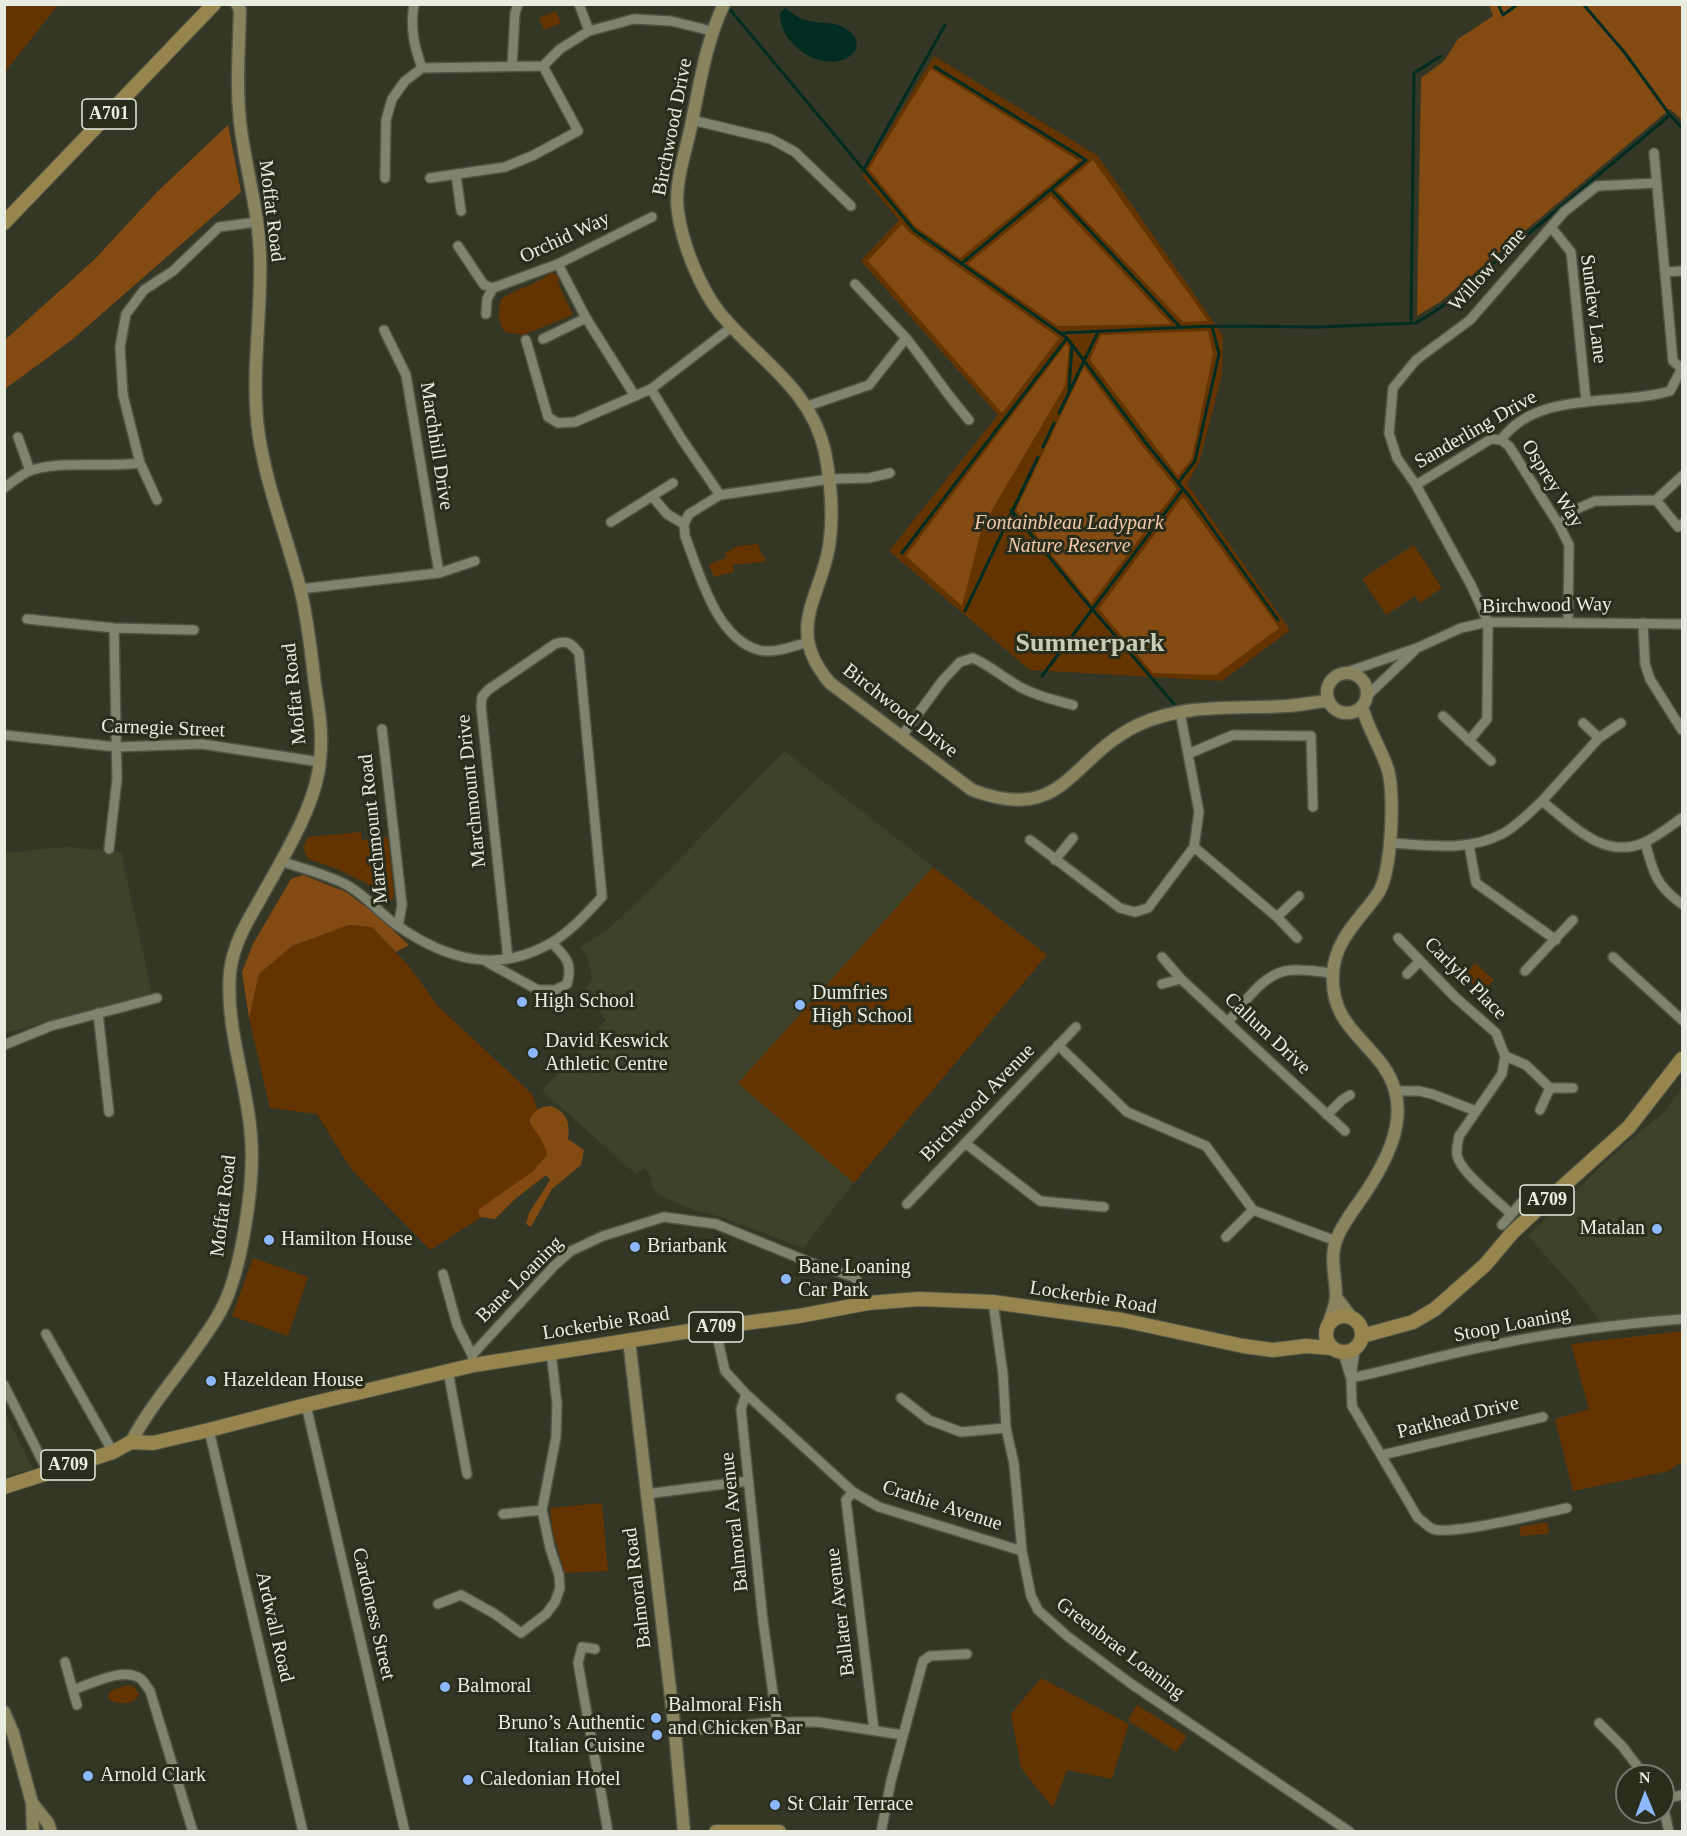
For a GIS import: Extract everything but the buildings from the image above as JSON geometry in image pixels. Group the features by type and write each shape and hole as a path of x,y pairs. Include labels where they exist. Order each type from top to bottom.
{"main road":[{"name":"A701","path":"4,223 214,4"},
{"name":"A709","path":"1306,1346 1339,1317 1358,1326 1398,1325 1413,1322 1435,1309 1485,1265 1512,1233 1629,1126 1683,1059"},
{"name":"Lockerbie Road","path":"131,1442 153,1443 209,1430 448,1371 473,1360 551,1352 800,1316 868,1303 919,1299 993,1302 1122,1320 1243,1346 1273,1350 1306,1346 1343,1350"},
{"path":"1328,1326 1326,1339 1343,1350 1358,1326"},
{"name":"A709","path":"4,1487 113,1452 131,1442"},
{"path":"716,1832 780,1832"}],"street":[{"name":"Moffat Road","path":"131,1442 157,1400 204,1338 231,1288 249,1194 251,1135 232,1023 229,990 231,968 235,947 293,838 315,787 320,762 321,726 306,618 266,468 257,417 255,374 260,256 257,222 239,117 240,10 237,4"},
{"path":"414,4 413,44 422,68"},
{"path":"512,66 515,13 518,4"},
{"path":"579,4 589,31"},
{"name":"Birchwood Drive","path":"723,6 712,31 692,120 680,178 678,212 685,240 699,277 719,312 788,381 805,407 823,446 830,479 829,544 807,620 811,655 818,669 830,683 972,790 992,797 1011,800 1031,799 1051,793 1068,782 1086,763 1120,735 1154,719 1203,709 1290,706 1328,701"},
{"path":"385,178 386,120 392,99 405,81 422,68 543,66 560,49 589,31 634,19 671,21 712,31"},
{"path":"430,177 505,167 534,155 578,131 543,66"},
{"path":"692,120 771,139 795,152 851,206"},
{"path":"1654,153 1673,361 1682,368"},
{"path":"456,174 461,211"},
{"name":"Willow Lane","path":"1488,622 1471,585 1416,485 1398,458 1389,433 1393,388 1416,360 1470,320 1563,212 1598,186 1657,183"},
{"name":"Orchid Way","path":"493,288 558,264 652,218"},
{"path":"157,500 140,463 123,396 120,347 126,314 144,290 173,271 219,227 257,222"},
{"name":"Sundew Lane","path":"1551,227 1571,252 1587,401"},
{"path":"458,246 484,285 493,288 487,299 486,314"},
{"path":"558,264 586,318 634,396"},
{"path":"1665,272 1683,271"},
{"path":"855,284 906,338 932,370 945,392 969,420"},
{"path":"543,339 586,318"},
{"path":"526,340 548,417 558,423 575,422 651,389 733,326"},
{"name":"Marchhill Drive","path":"384,330 406,375 439,573"},
{"path":"805,407 869,385 906,338"},
{"name":"Sanderling Drive","path":"1416,485 1491,439 1501,440 1510,427 1540,410 1587,401 1655,396 1670,391 1682,368"},
{"path":"651,389 720,495"},
{"path":"18,437 30,471"},
{"name":"Osprey Way","path":"1501,440 1509,446 1559,525 1569,545 1568,621"},
{"path":"4,488 30,471 64,466 122,466 140,463"},
{"path":"809,642 777,650 760,650 745,644 733,634 717,614 685,536 684,524 689,514 720,495 830,479 869,478 890,472"},
{"path":"1559,525 1577,509 1595,501 1656,500 1683,476"},
{"path":"611,522 673,483"},
{"path":"652,496 667,514 684,524"},
{"path":"1656,500 1678,527 1683,524"},
{"path":"300,589 439,573 475,561"},
{"path":"27,619 114,628 194,630"},
{"name":"Birchwood Way","path":"1347,672 1418,648 1461,628 1488,622 1568,621 1683,624"},
{"path":"1469,741 1487,719 1488,622"},
{"path":"1643,623 1645,664 1650,679 1660,698 1683,729"},
{"path":"109,849 117,779 114,628"},
{"name":"Marchmount Drive","path":"508,959 481,706 482,697 488,690 555,644 564,641 572,643 579,653 602,897 552,943"},
{"name":"Birchwood Way","path":"1368,695 1418,648"},
{"path":"901,736 943,680 960,662 973,658 1038,696 1073,705"},
{"path":"1347,672 1360,677 1367,688 1368,695 1362,707 1357,711 1343,713 1332,706 1326,694 1330,681 1341,673 1347,672"},
{"path":"1328,1326 1336,1298 1332,1267 1336,1241 1346,1220 1367,1190 1391,1146 1396,1132 1397,1119 1395,1091 1383,1067 1366,1045 1348,1028 1336,1004 1333,973 1348,930 1378,893 1389,860 1391,803 1388,771 1368,727 1362,707"},
{"path":"1030,840 1120,908 1135,912 1148,908 1194,847 1199,812 1180,712"},
{"path":"1443,716 1491,761"},
{"path":"1584,723 1599,738"},
{"path":"1390,843 1460,846 1482,842 1504,834 1542,801 1599,738 1621,723"},
{"name":"Marchmount Road","path":"381,729 402,905 398,926"},
{"name":"Carnegie Street","path":"4,735 117,747 202,744 320,762"},
{"path":"1188,754 1233,735 1311,736 1313,807"},
{"path":"1542,801 1588,838 1604,845 1632,846 1644,842 1683,818"},
{"path":"1055,860 1073,838"},
{"path":"1644,842 1653,872 1667,893 1683,904"},
{"path":"1469,845 1476,883 1556,940"},
{"path":"1194,847 1277,917 1296,938"},
{"path":"280,861 346,884 398,926 438,950 487,962 508,959 552,943 567,958 571,972 567,984 555,990 538,990 487,962"},
{"path":"1277,917 1299,896"},
{"path":"1525,971 1573,920"},
{"name":"Carlyle Place","path":"1398,938 1455,998 1496,1033 1505,1056"},
{"name":"Callum Drive","path":"1162,957 1181,979 1345,1131"},
{"path":"1613,957 1683,1020"},
{"path":"1407,974 1420,961"},
{"path":"1228,1022 1262,984 1278,974 1298,970 1333,973"},
{"path":"1162,984 1181,979"},
{"path":"4,1045 54,1025 157,998"},
{"path":"98,1013 110,1112"},
{"name":"Birchwood Avenue","path":"907,1203 1076,1027"},
{"path":"1059,1045 1127,1112 1206,1146 1253,1210 1336,1241"},
{"path":"1511,1214 1462,1167 1457,1157 1456,1147 1460,1136 1502,1074 1505,1056 1526,1065 1550,1088 1573,1088"},
{"path":"1540,1110 1550,1088"},
{"path":"1395,1091 1426,1093 1476,1111"},
{"path":"1327,1115 1350,1095"},
{"path":"965,1143 1040,1201 1104,1207"},
{"path":"1502,1225 1521,1203"},
{"path":"1226,1237 1253,1210"},
{"name":"Bane Loaning","path":"473,1360 554,1266 571,1251 603,1236 664,1216 716,1224 814,1264 854,1277 859,1282 868,1303"},
{"path":"443,1274 458,1324 473,1360"},
{"path":"1336,1298 1358,1326"},
{"name":"Greenbrae Loaning","path":"993,1302 1003,1374 1006,1428 1014,1464 1022,1551 1027,1578 1038,1610 1067,1636 1130,1683 1350,1832"},
{"name":"Stoop Loaning","path":"1350,1378 1491,1345 1578,1330 1683,1319"},
{"path":"715,1327 725,1371 746,1394"},
{"path":"46,1334 113,1452"},
{"name":"Balmoral Road","path":"628,1340 675,1732 684,1832"},
{"path":"1343,1350 1350,1378 1352,1406 1418,1518 1433,1529 1447,1531 1470,1528 1567,1508"},
{"path":"438,1604 461,1595 495,1614 520,1633 546,1614 555,1602 560,1588 559,1575 550,1548 542,1510 556,1437 557,1404 551,1352"},
{"path":"448,1371 467,1474"},
{"path":"4,1385 48,1472"},
{"name":"Balmoral Avenue","path":"746,1394 741,1409 777,1722"},
{"name":"Crathie Avenue","path":"746,1394 853,1492 879,1507 1022,1551"},
{"path":"901,1398 929,1420 962,1431 1006,1428"},
{"name":"Cardoness Street","path":"306,1405 405,1832"},
{"name":"Parkhead Drive","path":"1382,1455 1543,1417"},
{"name":"Ardwall Road","path":"209,1430 303,1832"},
{"path":"646,1494 748,1481"},
{"name":"Ballater Avenue","path":"853,1492 846,1500 874,1730"},
{"path":"503,1514 542,1510"},
{"path":"595,1648 582,1647 578,1663 608,1832"},
{"path":"881,1832 891,1781 923,1661 930,1656 967,1654"},
{"path":"65,1662 77,1705"},
{"path":"73,1690 117,1675 131,1674 142,1680 150,1691 193,1832"},
{"path":"4,1712 14,1733 32,1803 33,1832"},
{"path":"675,1732 777,1722 818,1722 903,1735"},
{"path":"1599,1723 1636,1764"},
{"path":"32,1803 48,1823 51,1832"}],"shaded area":[{"name":"Dumfries High School","path":"784,751 1047,955 863,1171 803,1248 721,1217 688,1208 662,1196 653,1189 649,1173 643,1168 637,1175 542,1090 606,1020 584,991 592,978 588,958 580,947 607,930 643,897"},
{"path":"65,847 121,852 152,994 5,1033 5,853"},
{"path":"1682,1087 1682,1315 1602,1324 1579,1293 1528,1236 1610,1158 1664,1112"},
{"path":"5,1413 33,1469 4,1477"}],"green space":[{"path":"4,5 58,5 5,72"},
{"path":"1489,5 1682,5 1682,120 1670,109 1440,302 1417,316 1421,78 1444,61 1458,39 1493,16"},
{"path":"556,11 561,23 544,30 539,18"},
{"name":"Fontainbleau Ladypark Nature Reserve","path":"934,56 1098,156 1223,336 1222,375 1200,460 1187,484 1290,630 1222,681 1030,670 889,551 998,415 861,261 899,220 862,176"},
{"path":"931,69 1079,161 960,258 915,226 869,169"},
{"path":"228,125 241,192 73,339 5,389 5,340 94,260 158,191"},
{"path":"1093,160 1208,321 1183,322 1057,190"},
{"path":"1051,196 1171,324 1058,326 968,264"},
{"path":"902,224 910,233 1059,338 1002,413 868,261"},
{"path":"551,273 556,274 559,278 558,283 573,315 523,335 505,332 499,317 501,299"},
{"path":"1208,331 1213,354 1192,458 1178,476 1090,360 1101,335"},
{"path":"1066,344 1069,347 1065,386 982,527 962,606 906,556"},
{"path":"1084,367 1177,489 1091,603 1016,510"},
{"path":"1183,497 1279,628 1216,675 1153,673 1099,609"},
{"path":"758,544 766,560 764,562 733,565 734,572 714,577 709,565 727,557 725,553 738,546"},
{"path":"1414,545 1442,588 1420,603 1415,596 1386,615 1362,579"},
{"path":"361,832 362,840 388,837 394,894 393,899 386,902 366,883 337,869 308,859 303,848 308,837"},
{"path":"933,867 1047,955 854,1183 738,1083"},
{"path":"303,875 346,892 373,912 409,945 396,952 372,927 349,925 292,946 259,974 249,1018 242,972 253,944 291,879"},
{"path":"349,925 372,927 408,965 438,1006 532,1094 547,1136 560,1156 538,1181 430,1250 351,1169 317,1114 270,1108 249,1018 259,974 292,946"},
{"path":"1475,963 1494,980 1482,993 1463,976"},
{"path":"551,1106 567,1119 568,1139 584,1150 581,1165 552,1189 531,1227 526,1224 529,1213 550,1180 546,1175 515,1199 495,1219 480,1217 478,1210 532,1172 547,1155 542,1141 529,1120 538,1110"},
{"path":"253,1258 308,1277 288,1336 232,1316"},
{"path":"1682,1331 1682,1461 1669,1471 1573,1491 1555,1419 1589,1409 1571,1344"},
{"path":"602,1503 608,1571 565,1573 553,1533 550,1508"},
{"path":"1547,1522 1548,1534 1521,1536 1519,1527"},
{"path":"1041,1678 1129,1724 1112,1779 1067,1770 1053,1808 1021,1768 1011,1714"},
{"path":"127,1685 134,1687 139,1694 134,1701 121,1703 108,1699 110,1691"},
{"path":"1137,1705 1187,1736 1176,1752 1128,1720"}],"water":[{"path":"785,8 805,20 845,28 854,36 857,45 854,52 836,61 823,61 808,56 791,42 784,30 780,13"}],"waterway":[{"path":"1498,4 1503,15 1518,4"},
{"path":"1583,4 1625,53 1682,128"},
{"path":"727,6 914,230 1067,338 1189,496 1278,620"},
{"path":"864,169 945,25"},
{"path":"1411,323 1414,73 1441,56"},
{"path":"935,67 1086,160 961,264"},
{"path":"1061,333 1212,326 1319,327 1416,323 1440,308 1670,115"},
{"path":"1051,189 1181,328"},
{"path":"1178,483 1195,461 1219,354 1212,326"},
{"path":"1059,413 1098,332"},
{"path":"902,553 1067,338"},
{"path":"1069,389 1072,345"},
{"path":"1043,447 1054,423"},
{"path":"965,611 1038,457"},
{"path":"1042,676 1183,489"},
{"path":"1011,510 1174,704"}],"place":[{"name":"High School","path":"522,1002"},
{"name":"Dumfries High School","path":"800,1005"},
{"name":"David Keswick Athletic Centre","path":"533,1053"},
{"name":"Matalan","path":"1657,1229"},
{"name":"Hamilton House","path":"269,1240"},
{"name":"Briarbank","path":"635,1247"},
{"name":"Bane Loaning Car Park","path":"786,1279"},
{"name":"Hazeldean House","path":"211,1381"},
{"name":"Balmoral","path":"445,1687"},
{"name":"Balmoral Fish and Chicken Bar","path":"656,1718"},
{"name":"Bruno’s Authentic Italian Cuisine","path":"657,1735"},
{"name":"Arnold Clark","path":"88,1776"},
{"name":"Caledonian Hotel","path":"468,1780"},
{"name":"St Clair Terrace","path":"775,1805"}],"district":[{"name":"Summerpark","path":"1090,644"}]}
